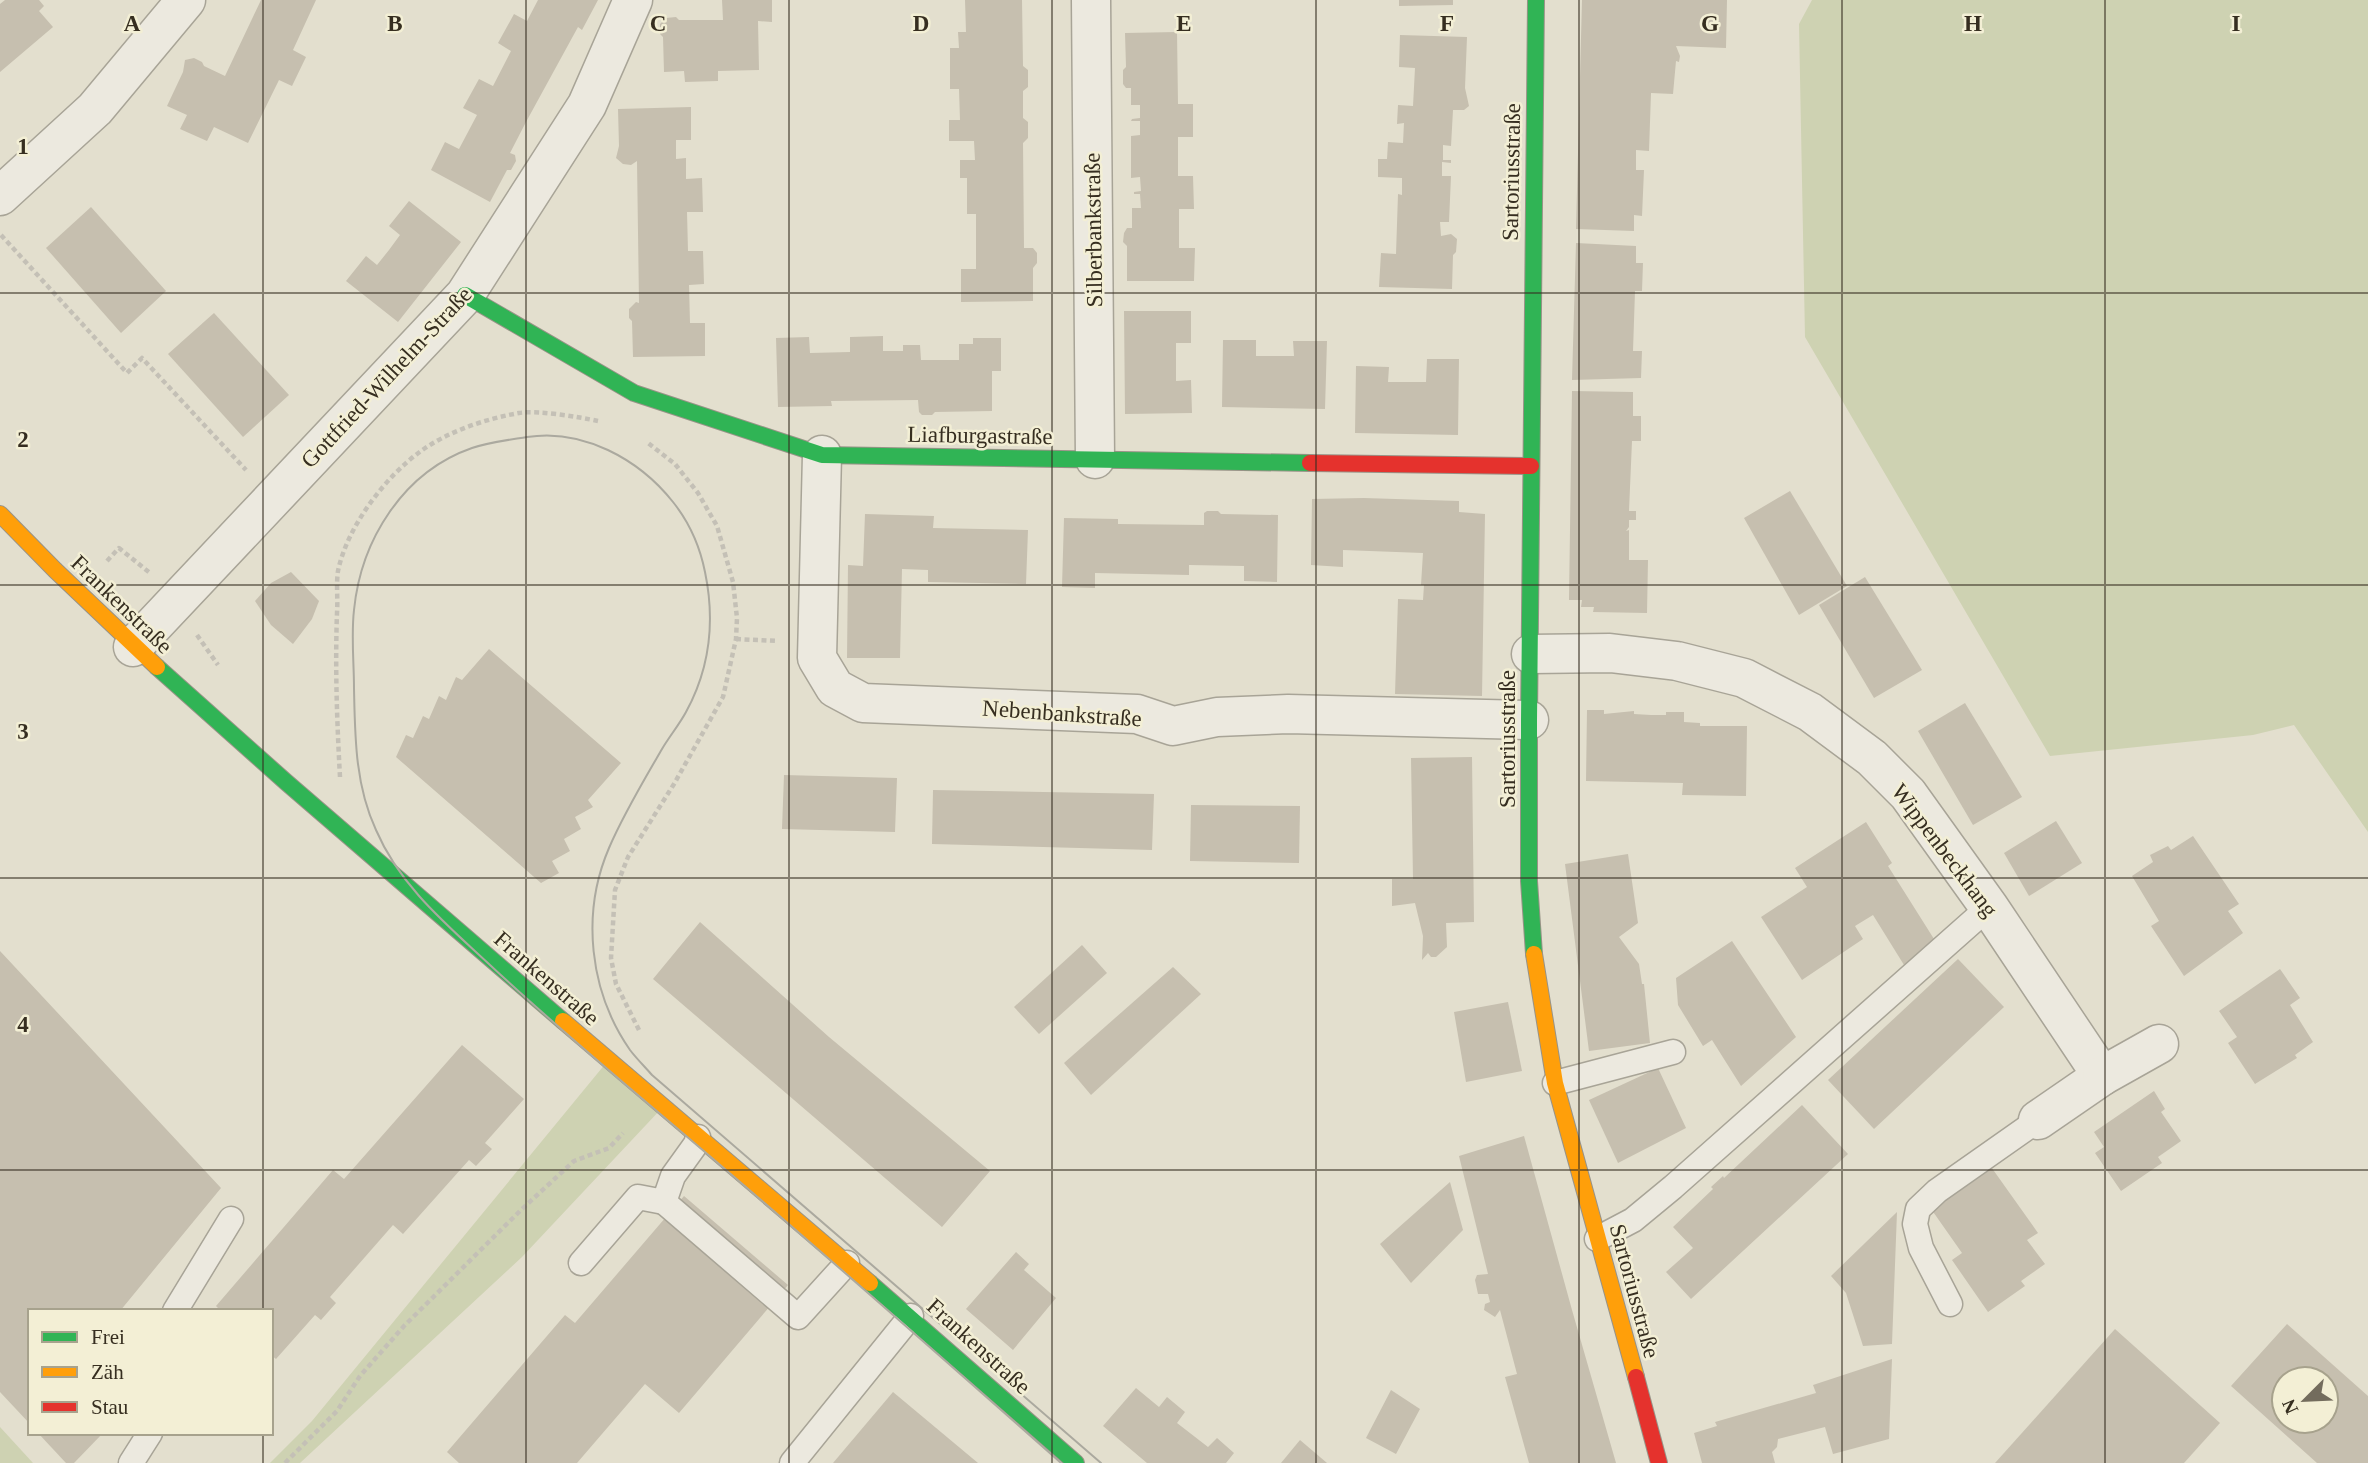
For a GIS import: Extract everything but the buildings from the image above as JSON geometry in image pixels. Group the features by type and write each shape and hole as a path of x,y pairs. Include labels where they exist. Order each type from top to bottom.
{"street":[{"path":"0,196 95,109 186,0"},
{"name":"Gottfried-Wilhelm-Straße","path":"133,647 465,295 587,105 633,0"},
{"name":"Silberbankstraße","path":"1091,0 1095,459"},
{"name":"Sartoriusstraße","path":"1536,0 1529,881 1534,955 1555,1083 1659,1463"},
{"name":"Liafburgastraße","path":"465,295 634,393 822,455 1531,466"},
{"name":"Nebenbankstraße","path":"822,455 817,658 835,688 863,704 1137,714 1173,726 1217,717 1288,714 1530,720"},
{"name":"Frankenstraße","path":"0,514 133,647 237,740 698,1137 911,1316 1076,1463"},
{"name":"Wippenbeckhang","path":"1531,654 1609,653 1677,661 1744,678 1810,712 1872,758 1908,794 1989,907 2102,1076"},
{"path":"2038,1120 2102,1076 2159,1044"}],"lane":[{"path":"1597,1239 1633,1220 1673,1187 1989,907"},
{"path":"1555,1083 1673,1052"},
{"path":"1950,1304 1921,1248 1915,1224 1918,1209 1937,1191 2038,1120"},
{"path":"664,1202 673,1176 698,1137"},
{"path":"581,1263 638,1197 664,1202 798,1317 847,1263"},
{"path":"176,1309 231,1219"},
{"path":"792,1463 911,1316"},
{"path":"131,1463 149,1435"}],"path":[{"path":"0,234 127,373 142,358 273,499"},
{"path":"341,785 335,656 338,573 346,544 368,506 421,451 466,427 522,412 580,417 603,422"},
{"path":"645,441 675,464 698,493 717,526 733,582 737,618 736,639 723,698 674,785 628,857 615,890 611,958 617,984 640,1031 649,1038"},
{"path":"107,561 119,548 151,574"},
{"path":"193,629 225,673"},
{"path":"285,1463 337,1411 360,1376 404,1326 530,1201 575,1161 609,1148 623,1133"}],"green space":[{"path":"1812,0 2368,0 2368,832 2294,725 2253,735 2050,756 1805,337 1799,24"},
{"path":"606,1063 661,1109 522,1257 300,1463 270,1463 312,1421"},
{"path":"0,1427 33,1463 0,1463"}],"tram line":[{"path":"1061,1463 515,988 411,887 386,850 369,813 358,760 353,649 358,584 376,534 390,512 406,491 447,459 479,446 527,437 548,435 588,442 626,460 659,486 684,518 700,553 710,608 708,644 700,678 686,712 627,810 600,873 595,899 593,925 598,977 605,1003 630,1050 652,1075 1101,1463"}],"traffic: fast":[{"path":"1534,954 1529,881 1529,720 1536,0"},
{"path":"465,295 634,393 822,455 1310,463"},
{"path":"157,667 563,1021"},
{"path":"870,1283 1076,1463"}],"traffic: slow":[{"path":"0,514 157,667"},
{"path":"1534,954 1555,1083 1636,1377"},
{"path":"563,1021 870,1283"}],"traffic: jam":[{"path":"1310,463 1531,466"},
{"path":"1636,1377 1659,1463"}]}
